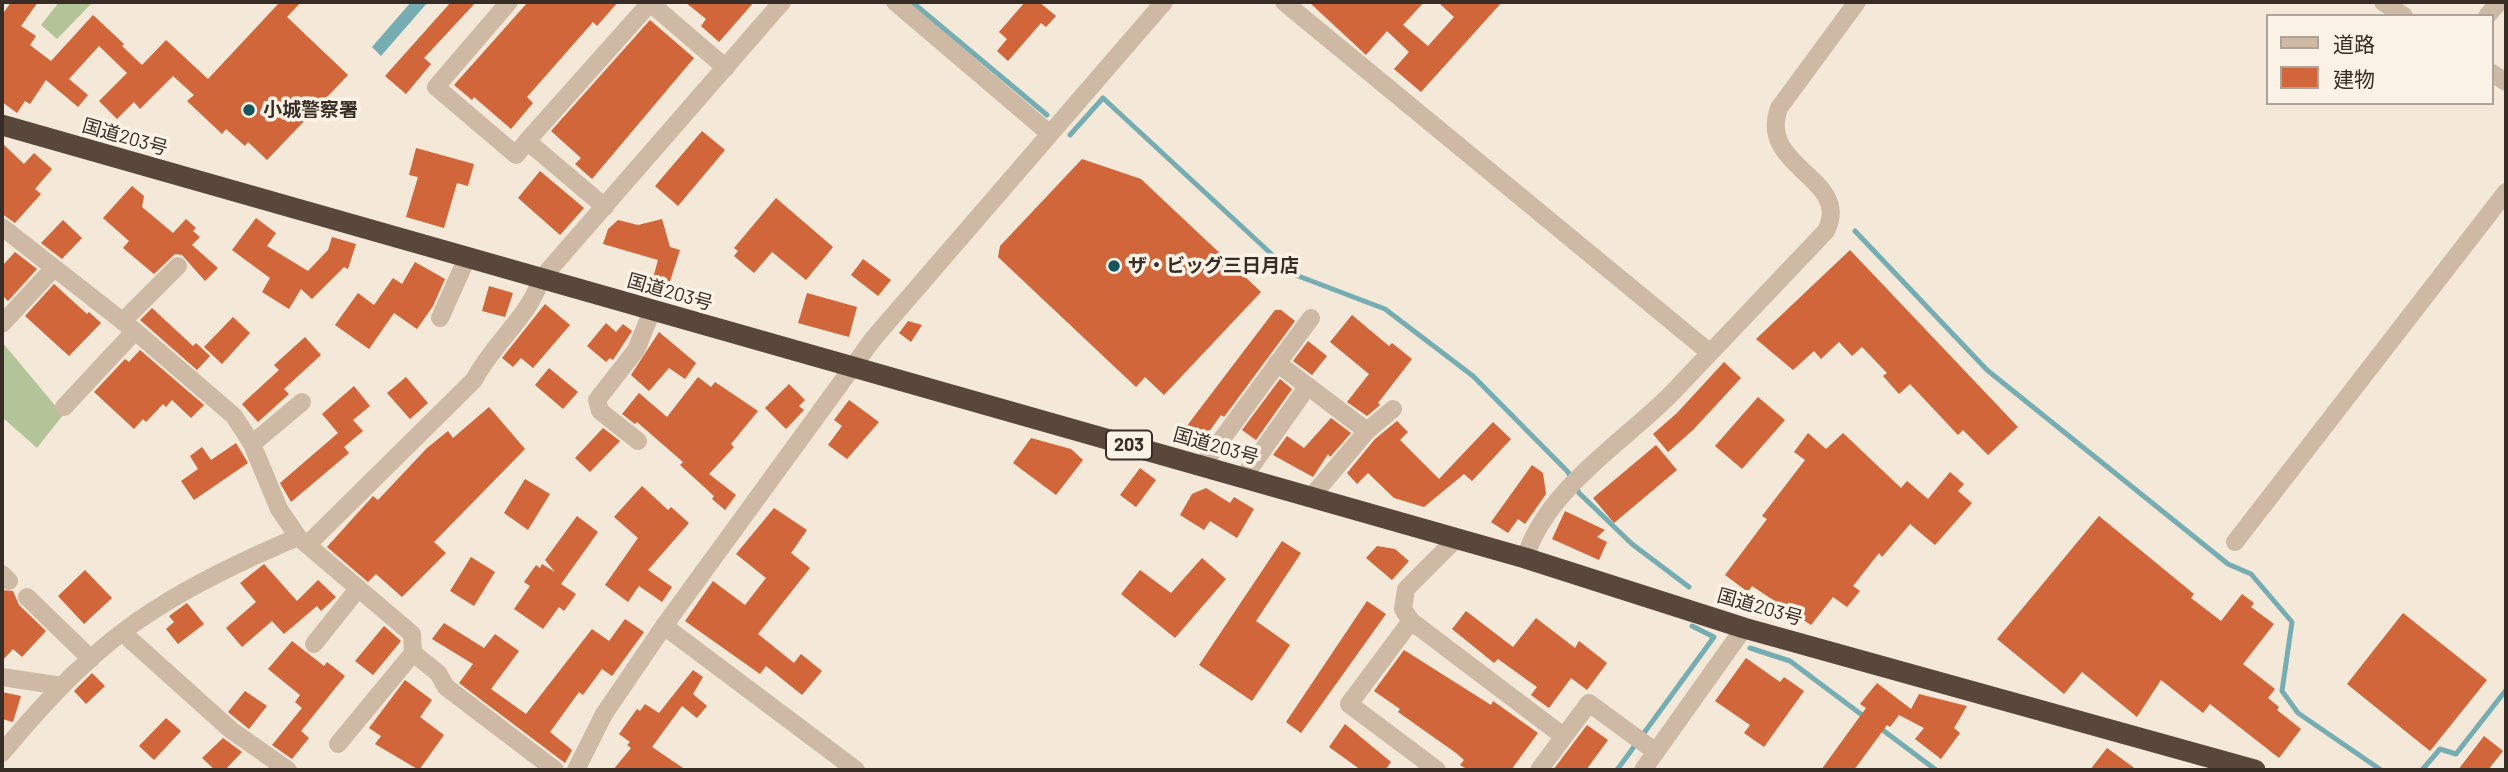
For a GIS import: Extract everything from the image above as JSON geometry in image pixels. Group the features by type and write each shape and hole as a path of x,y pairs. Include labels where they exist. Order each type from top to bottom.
{"highway":[{"name":"国道203号","path":"2,125 1457,538 1744,628 2255,770"}],"street":[{"path":"509,2 436,87 516,155 650,2 726,68"},
{"path":"2,753 62,686 123,632 153,610 233,565 303,541 474,380 487,355 535,299 541,279 782,2"},
{"path":"895,2 1050,134"},
{"path":"1284,2 1709,352"},
{"path":"1525,558 1532,536 1574,483 1670,394 1826,231 1831,220 1832,206 1823,191 1784,152 1775,138 1774,122 1779,108 1857,2"},
{"path":"2383,2 2401,14"},
{"path":"576,770 604,714 664,626 873,339 1050,134 1157,4"},
{"path":"527,141 605,207"},
{"path":"2235,541 2506,192"},
{"path":"2,227 52,269 129,326 234,416 251,444 279,509 303,541 357,590 412,634 413,653 338,744"},
{"path":"440,318 467,258"},
{"path":"64,407 178,266"},
{"path":"2,324 52,269"},
{"path":"638,441 600,411 597,400 636,350 652,311"},
{"path":"1202,466 1311,318"},
{"path":"1278,363 1367,431"},
{"path":"1243,478 1308,386"},
{"path":"251,444 302,402"},
{"path":"1311,497 1367,431 1393,409"},
{"path":"1457,538 1406,589 1403,609 1411,621 1563,737"},
{"path":"314,644 357,590"},
{"path":"27,597 91,659"},
{"path":"1411,621 1349,704 1437,770"},
{"path":"664,626 856,770"},
{"path":"1643,770 1744,628"},
{"path":"123,632 231,730 288,770"},
{"path":"413,653 438,673 446,687 555,770"},
{"path":"2,677 62,686"},
{"path":"1539,770 1589,703 1657,752"}],"green space":[{"path":"59,2 93,2 57,39 41,25"},
{"path":"2,342 63,415 37,448 2,417"}],"water":[{"path":"411,2 428,2 381,56 372,47"}],"building":[{"path":"11,2 38,2 21,26 36,36 30,45 51,61 93,15 142,65 166,40 208,79 280,2 301,2 287,17 348,75 267,160 248,142 245,146 226,129 222,134 187,101 194,95 173,76 140,109 134,102 117,119 99,101 127,73 99,46 69,79 88,95 78,107 46,80 30,104 25,101 17,113 2,102 2,15"},
{"path":"451,2 476,2 424,58 431,64 406,94 385,76"},
{"path":"528,2 618,2 597,26 593,22 527,97 533,103 511,129 474,97 472,100 454,85"},
{"path":"685,2 754,2 719,42 701,26 706,19"},
{"path":"1025,2 1039,2 1056,16 1046,27 1041,23 1008,61 997,51 1007,39 999,32"},
{"path":"1309,2 1424,2 1403,25 1428,46 1454,17 1438,2 1502,2 1421,92 1394,69 1409,52 1387,31 1366,55"},
{"path":"650,20 694,58 592,179 575,164 581,158 551,131"},
{"path":"702,131 725,150 678,206 655,186"},
{"path":"2,143 24,164 34,153 52,169 35,189 41,194 15,223 2,214"},
{"path":"416,148 474,164 468,186 457,183 444,228 406,217 418,177 409,175"},
{"path":"1082,159 1141,179 1261,292 1164,395 1145,377 1136,387 998,257 1000,246"},
{"path":"540,171 584,208 560,235 518,198"},
{"path":"132,186 144,196 142,207 173,233 186,219 196,228 193,231 200,237 192,245 218,268 205,281 182,255 175,254 154,274 123,248 129,241 103,218"},
{"path":"776,198 833,247 806,280 772,252 754,273 734,256 738,251 734,248"},
{"path":"256,218 276,233 267,246 308,271 328,250 332,237 356,244 348,269 344,267 312,299 301,289 289,309 262,292 270,278 232,250"},
{"path":"662,219 670,247 680,250 666,294 650,289 658,260 603,244 608,229 618,220 638,225"},
{"path":"63,220 82,238 62,259 41,243"},
{"path":"1850,250 2018,427 1988,455 1963,430 1958,435 1910,384 1899,394 1883,376 1887,373 1862,347 1852,356 1839,342 1821,359 1814,351 1793,370 1756,339"},
{"path":"15,252 37,269 8,301 2,295 2,266"},
{"path":"863,259 891,280 878,296 851,275"},
{"path":"415,262 445,279 433,306 417,329 394,313 369,349 335,325 358,293 374,305 393,278 402,284"},
{"path":"54,284 101,323 69,356 25,316"},
{"path":"489,286 513,293 505,317 482,311"},
{"path":"807,293 857,307 849,337 798,323"},
{"path":"545,304 570,325 533,368 521,358 513,367 502,358"},
{"path":"152,308 193,346 196,343 210,356 197,370 140,320"},
{"path":"1275,310 1281,310 1295,321 1224,417 1221,415 1203,440 1186,427"},
{"path":"1352,315 1389,346 1392,343 1412,359 1378,403 1380,405 1367,416 1347,402 1369,374 1330,342"},
{"path":"233,317 250,333 222,364 204,347"},
{"path":"908,321 922,325 911,342 899,333"},
{"path":"606,323 616,332 623,324 632,331 613,360 610,358 606,362 587,346"},
{"path":"659,332 696,363 685,379 669,368 649,391 631,375"},
{"path":"305,337 321,355 284,389 289,394 258,422 242,404 279,370 274,365"},
{"path":"1308,341 1327,356 1312,375 1293,361"},
{"path":"140,350 204,405 191,418 172,400 166,407 163,404 146,422 143,419 134,429 94,392 125,359 129,362"},
{"path":"1724,362 1741,378 1693,430 1668,452 1653,434 1677,413"},
{"path":"549,368 578,392 563,409 535,385"},
{"path":"406,377 428,403 410,419 387,393"},
{"path":"698,377 711,387 715,382 758,411 731,444 734,447 709,474 736,495 725,510 712,499 714,496 680,465 683,462 637,422 635,424 622,414 639,393 667,417"},
{"path":"1280,379 1292,389 1256,440 1242,430"},
{"path":"789,384 805,400 799,406 804,410 786,429 765,408"},
{"path":"354,386 370,406 353,420 363,431 344,447 349,453 291,502 280,483 338,433 322,414"},
{"path":"1758,397 1785,420 1742,469 1715,446"},
{"path":"849,400 879,422 847,459 828,445 842,426 834,420"},
{"path":"489,407 525,449 434,542 446,553 402,597 376,574 368,582 327,547 373,496 378,500 427,448 448,431 453,438"},
{"path":"1331,418 1351,433 1330,457 1328,454 1313,477 1273,455 1287,436 1304,448"},
{"path":"1397,421 1408,432 1400,440 1439,479 1493,422 1511,439 1472,481 1464,474 1424,507 1394,498 1368,473 1357,484 1347,473 1375,439"},
{"path":"603,428 620,441 590,472 575,458"},
{"path":"1808,433 1826,449 1843,433 1901,488 1907,481 1928,499 1950,472 1964,484 1958,491 1972,503 1935,545 1910,524 1882,557 1879,553 1853,586 1860,591 1847,607 1833,597 1811,625 1752,586 1748,592 1725,575 1767,519 1762,516 1805,460 1794,452"},
{"path":"1031,438 1071,449 1083,460 1056,495 1013,463"},
{"path":"236,443 248,463 194,500 181,481 198,469 190,456 202,447 211,460"},
{"path":"1656,445 1677,470 1614,523 1593,498"},
{"path":"1532,465 1543,473 1546,494 1525,524 1518,519 1508,533 1491,522"},
{"path":"1140,468 1156,480 1136,507 1120,495"},
{"path":"525,479 550,494 528,530 504,513"},
{"path":"642,486 668,510 671,507 689,523 648,570 672,587 662,602 639,586 628,602 605,585 638,538 614,517"},
{"path":"1206,488 1230,503 1234,497 1254,509 1237,538 1210,521 1204,530 1180,515 1192,494"},
{"path":"774,508 807,530 791,553 810,568 758,634 794,663 801,654 822,671 802,695 766,666 760,674 685,621 713,581 745,605 766,578 736,554"},
{"path":"1565,511 1605,530 1597,537 1607,542 1599,560 1552,539"},
{"path":"577,516 598,532 561,584 576,594 564,611 559,607 543,629 514,609 530,586 524,582 536,565 540,568 542,564 555,572 545,560"},
{"path":"2099,516 2194,594 2191,598 2221,621 2242,594 2254,603 2251,607 2274,624 2243,664 2275,689 2268,698 2279,707 2277,710 2301,729 2279,758 2210,704 2203,713 2161,680 2137,717 2082,672 2064,694 1997,639"},
{"path":"1282,541 1301,553 1256,621 1290,645 1252,701 1199,665"},
{"path":"1377,546 1395,549 1409,561 1392,580 1366,558"},
{"path":"471,557 495,572 474,606 450,591"},
{"path":"1202,558 1226,579 1175,638 1121,594 1140,570 1171,593"},
{"path":"264,564 297,601 318,580 336,597 321,611 317,606 284,634 272,621 242,647 226,628 256,602 240,583"},
{"path":"85,570 112,598 84,624 58,596"},
{"path":"2,590 13,591 19,605 46,631 22,657 13,649 2,661"},
{"path":"1367,601 1386,614 1301,733 1286,722"},
{"path":"187,603 204,624 178,644 166,629 174,622 169,616"},
{"path":"1466,611 1513,647 1536,618 1575,648 1579,641 1607,663 1587,690 1571,678 1549,708 1531,695 1537,687 1498,659 1494,663 1452,629"},
{"path":"2403,613 2487,680 2430,751 2347,684"},
{"path":"625,619 644,632 612,676 602,669 583,695 579,692 550,732 572,750 565,763 459,683 473,664 432,639 444,623 484,648 495,634 519,651 491,689 526,714 592,629 609,641"},
{"path":"384,626 401,641 373,675 355,661"},
{"path":"292,641 324,666 327,662 345,676 301,731 309,738 292,759 272,745 302,708 295,702 300,695 268,669"},
{"path":"1404,650 1491,705 1493,701 1538,733 1511,770 1468,770 1460,765 1464,760 1456,753 1398,712 1400,709 1374,691"},
{"path":"1746,658 1780,682 1784,677 1804,691 1764,747 1744,733 1750,725 1715,701"},
{"path":"693,670 703,677 693,694 707,706 697,718 682,706 652,747 686,770 613,770 631,748 627,745 630,742 619,734 637,709 640,711 645,704 659,713"},
{"path":"92,673 105,686 86,704 74,691"},
{"path":"405,680 432,700 420,717 444,735 419,770 375,744 381,736 369,728"},
{"path":"1877,683 1911,709 1919,694 1967,706 1954,728 1960,733 1941,759 1915,739 1924,728 1899,715 1890,727 1887,725 1854,770 1821,770 1866,708 1860,704"},
{"path":"245,691 267,706 249,729 228,712"},
{"path":"2,692 21,696 13,722 2,719"},
{"path":"166,718 181,731 154,760 139,746"},
{"path":"1345,724 1391,762 1385,770 1361,770 1329,747"},
{"path":"1587,725 1608,740 1586,770 1553,770"},
{"path":"2484,736 2503,751 2488,770 2458,770"},
{"path":"223,738 242,752 225,770 215,770 202,758"},
{"path":"2107,748 2137,770 2090,770"}],"waterway":[{"path":"912,2 1047,115"},
{"path":"1070,135 1103,98 1293,274 1385,309 1473,376 1568,472 1579,493 1632,544 1689,587"},
{"path":"1855,231 1987,370 2228,564 2251,574 2292,622 2282,691 2298,713 2381,770"},
{"path":"1617,770 1714,637 1692,626"},
{"path":"1750,648 1790,661 1866,718"},
{"path":"2422,770 2440,749 2456,754 2506,690"},
{"path":"1880,728 1936,770"}],"place":[{"name":"小城警察署","path":"249,110"},
{"name":"ザ・ビッグ三日月店","path":"1114,266"}]}
